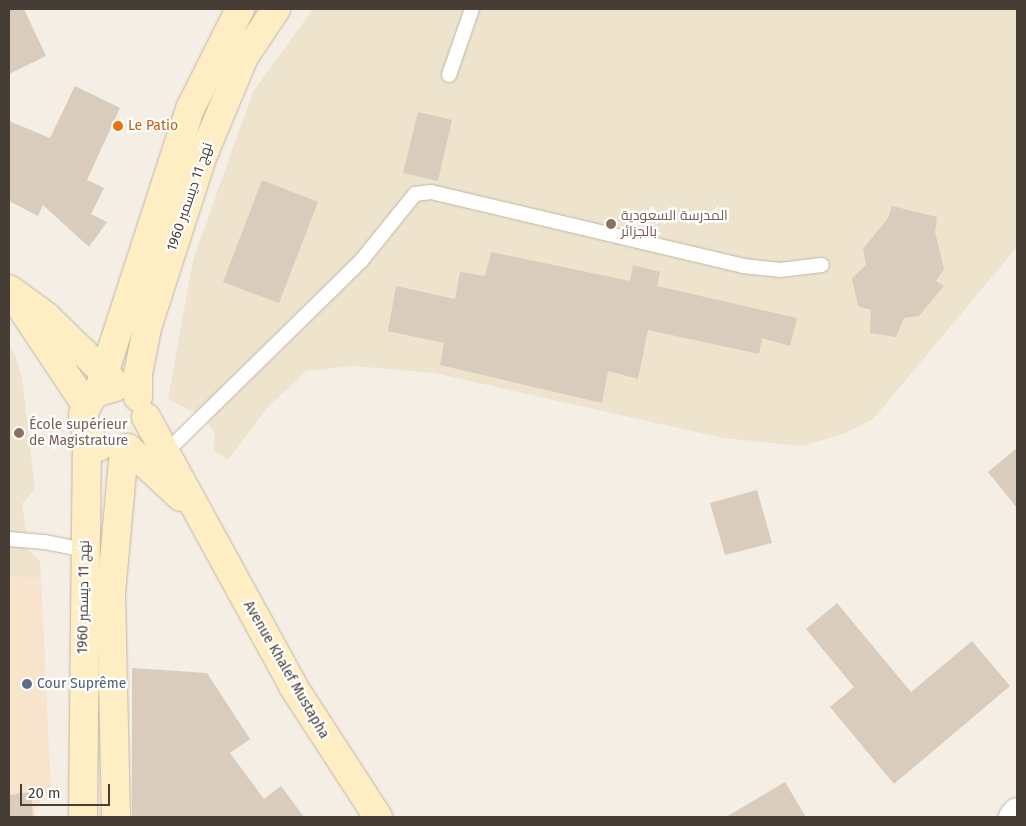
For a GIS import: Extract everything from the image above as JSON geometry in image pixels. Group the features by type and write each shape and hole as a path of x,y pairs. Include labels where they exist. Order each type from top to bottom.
{"main road":[{"name":"نهج 11 ديسمبر 1960","path":"115,395 190,109 240,9"},
{"name":"نهج 11 ديسمبر 1960","path":"83,817 84,550 87,436 83,426 138,374 147,328 203,155 244,57 276,9"},
{"name":"Avenue Khalef Mustapha","path":"9,289 115,395"},
{"name":"Avenue Khalef Mustapha","path":"9,289 46,316 166,452 200,519 293,686 378,817"},
{"path":"87,436 103,449 126,449 141,437 115,395"},
{"name":"نهج 11 ديسمبر 1960","path":"116,817 111,593 126,449"},
{"name":"Avenue Khalef Mustapha","path":"126,449 200,519"}],"street":[{"path":"1013,817 1017,812"}],"lane":[{"path":"448,75 472,9"},
{"path":"166,452 361,261 416,194 431,192 743,266 780,270 822,265"},
{"path":"9,540 45,542 84,550"}],"shaded area":[{"name":"المدرسة السعودية بالجزائر","path":"313,9 1017,9 1017,247 873,419 845,433 803,446 723,438 434,373 354,366 306,371 268,407 228,460 213,450 215,434 204,417 168,399 193,260 253,92"},
{"name":"École supérieur de Magistrature","path":"9,347 15,354 22,378 35,489 22,504 29,551 40,561 41,579 9,576"},
{"name":"Cour Suprême","path":"9,576 41,579 51,789 35,808 35,817 9,817"}],"building":[{"path":"9,9 24,9 46,56 9,74"},
{"path":"75,86 120,108 87,180 104,188 91,214 107,222 89,247 43,205 38,216 9,201 9,121 50,138"},
{"path":"418,112 452,120 438,181 403,173"},
{"path":"262,180 318,202 279,303 223,282"},
{"path":"892,206 937,217 935,232 944,269 936,281 944,286 919,316 904,318 896,337 870,333 871,310 858,306 852,278 866,265 863,249 888,218"},
{"path":"491,252 630,281 633,265 660,272 657,286 797,318 790,346 762,338 759,354 648,330 638,379 608,371 602,403 440,365 444,343 388,331 396,286 455,299 460,272 485,276"},
{"path":"1017,448 1017,508 988,472"},
{"path":"757,490 772,543 725,555 710,503"},
{"path":"837,603 911,692 972,641 1010,686 894,784 830,707 854,687 806,629"},
{"path":"132,668 207,673 250,739 230,753 264,799 281,786 304,817 132,817"},
{"path":"785,782 806,817 726,817"},
{"path":"31,792 33,817 9,817 9,795"}],"place":[{"name":"Le Patio","path":"118,126"},
{"name":"المدرسة السعودية بالجزائر","path":"611,224"},
{"name":"École supérieur de Magistrature","path":"19,433"},
{"name":"Cour Suprême","path":"27,684"}]}
